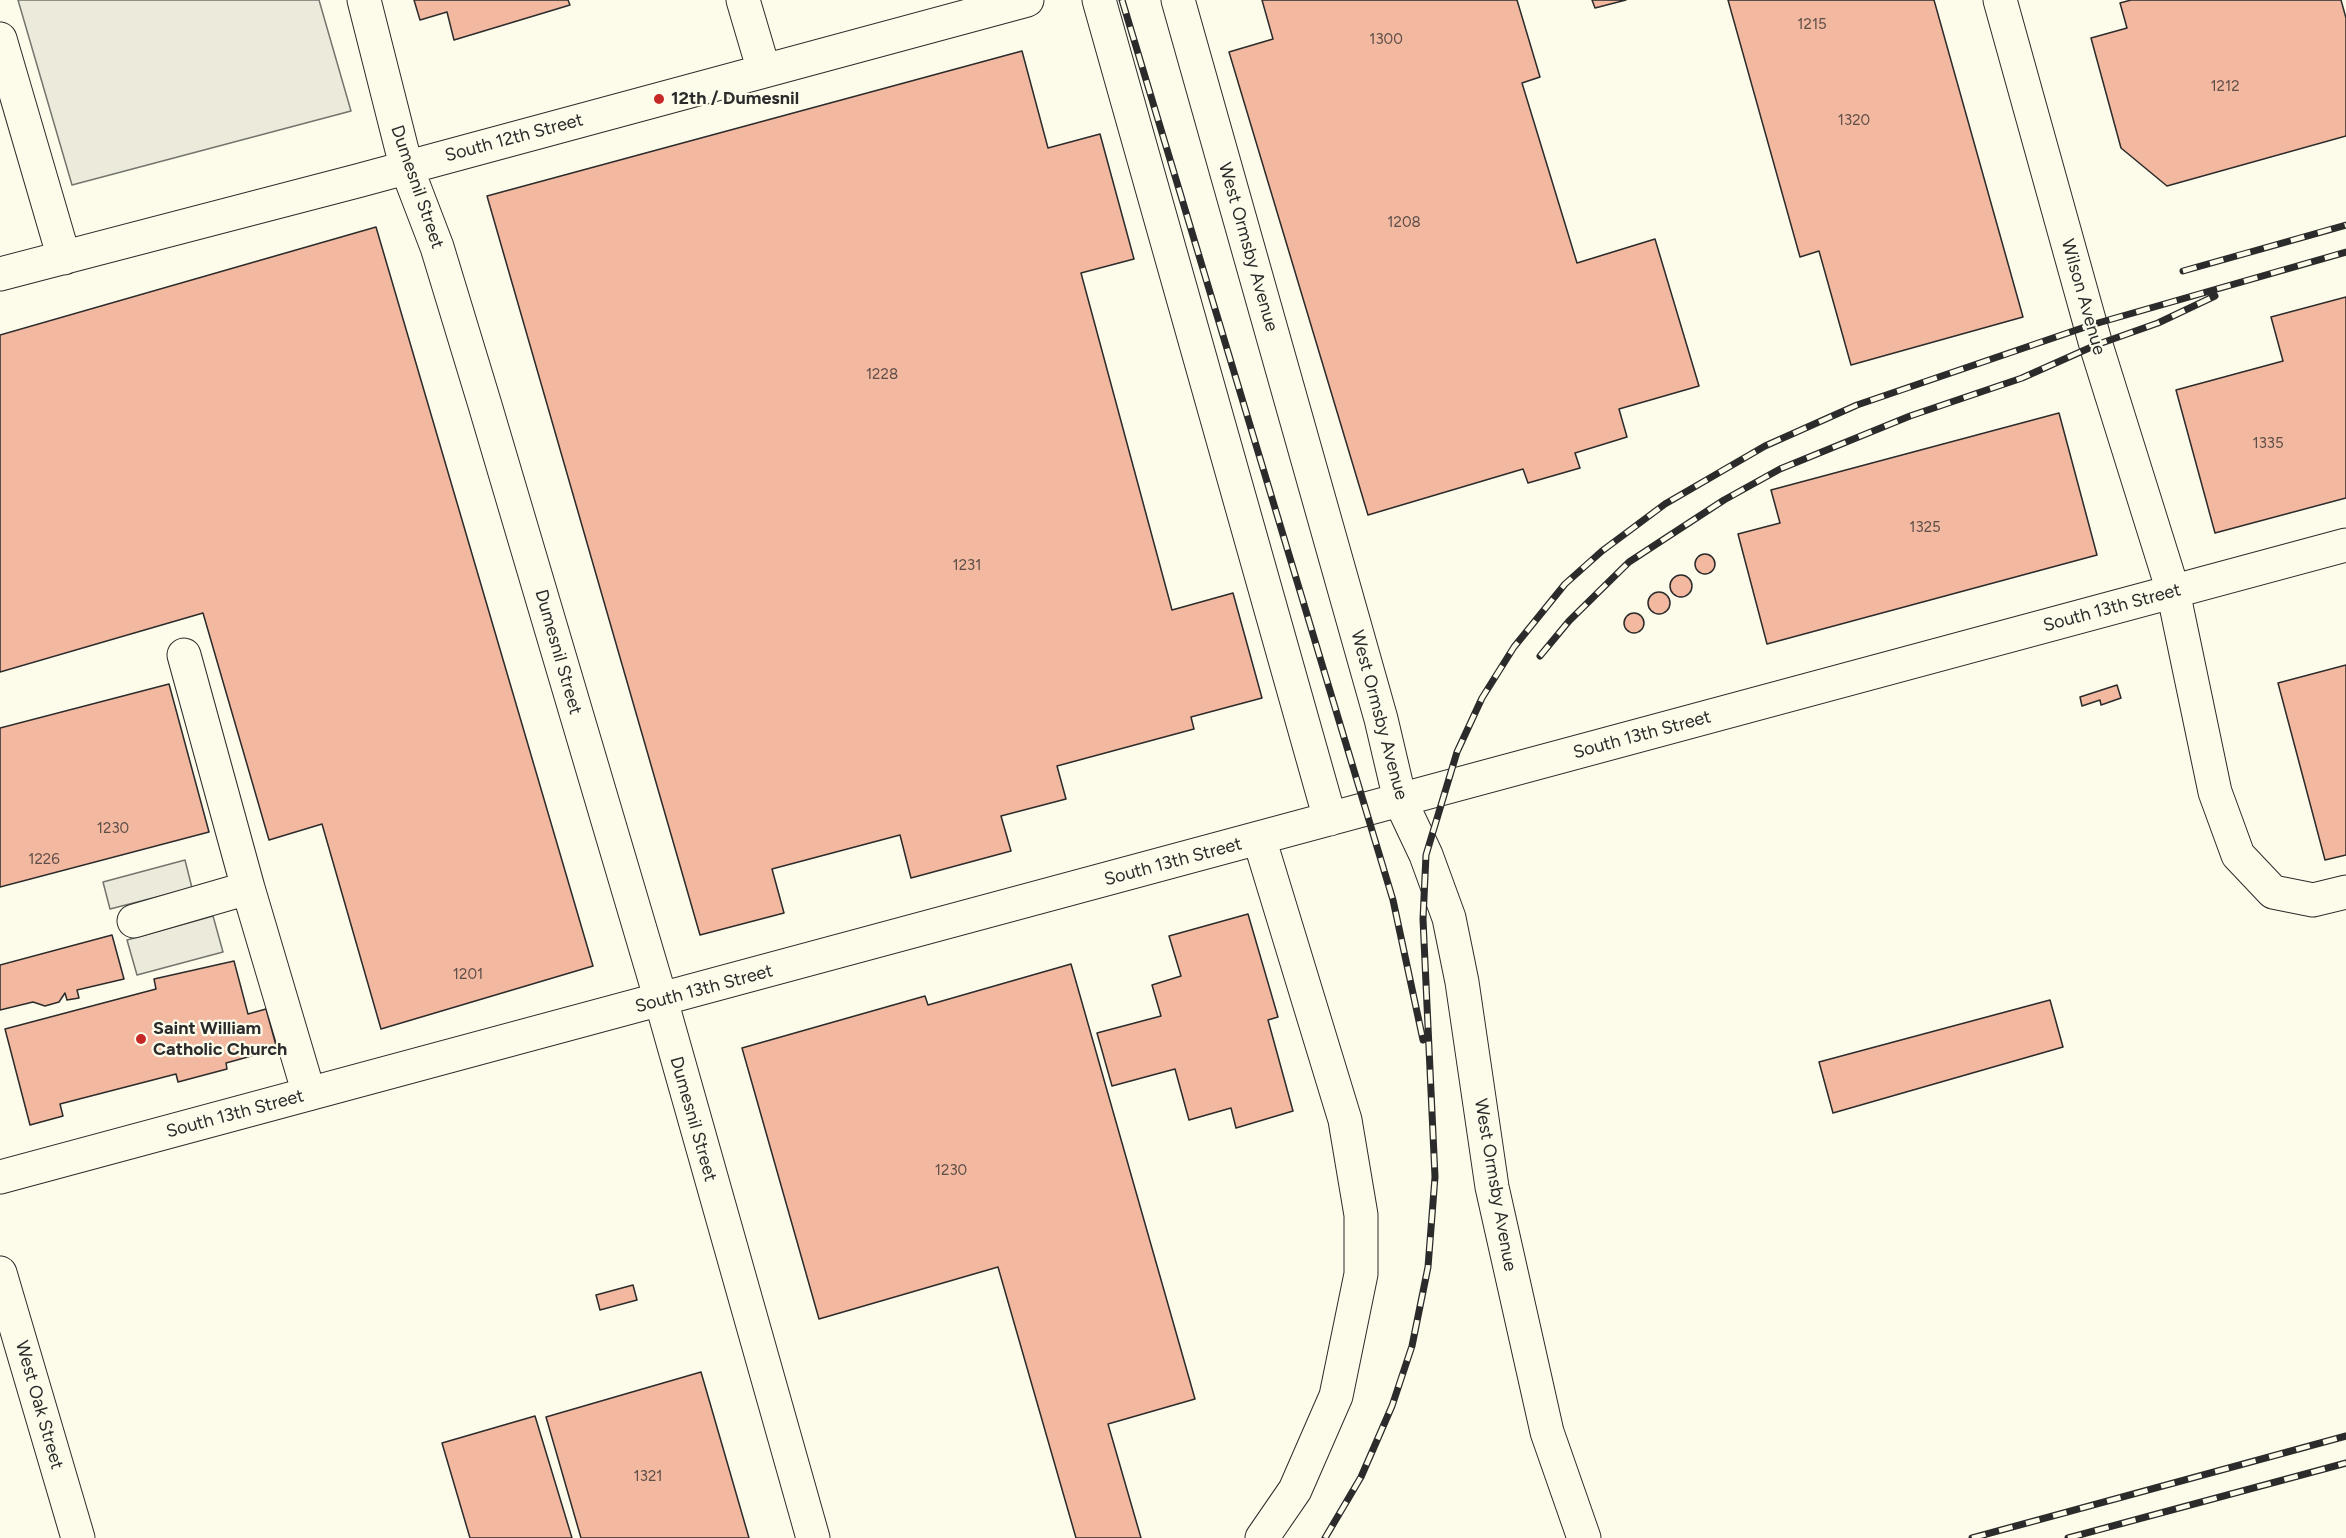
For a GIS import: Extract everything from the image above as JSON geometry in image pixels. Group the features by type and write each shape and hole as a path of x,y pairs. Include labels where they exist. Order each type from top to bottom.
{"street":[{"name":"Dumesnil Street","path":"364,0 406,166 437,247 486,405 660,1000 813,1538"},
{"path":"743,0 764,71"},
{"name":"South 12th Street","path":"0,274 1027,0"},
{"path":"1099,0 1330,819"},
{"name":"West Ormsby Avenue","path":"1178,0 1381,719 1400,800 1426,855 1449,918 1462,982 1495,1199 1547,1432 1584,1538"},
{"name":"Wilson Avenue","path":"2000,0 2096,345 2173,591 2215,792 2238,855 2273,892 2313,900 2346,892"},
{"path":"0,39 64,258"},
{"name":"South 13th Street","path":"0,1177 2346,545"},
{"path":"184,655 248,888 309,1094"},
{"path":"1259,838 1345,1120 1360,1215 1361,1262 1361,1274 1336,1395 1295,1490 1262,1538"},
{"path":"134,921 248,888"},
{"name":"West Oak Street","path":"0,1273 78,1538"}],"shaded area":[{"path":"18,0 319,0 351,111 72,185"},
{"path":"185,860 192,888 110,909 103,882"},
{"path":"213,916 223,952 137,975 127,940"}],"building":[{"path":"414,0 568,0 570,5 454,40 447,12 420,20"},
{"path":"1262,0 1517,0 1540,77 1522,83 1577,263 1655,239 1699,386 1619,409 1627,437 1575,453 1580,468 1528,483 1523,469 1368,515 1229,52 1273,39"},
{"path":"1592,0 1626,0 1595,8"},
{"path":"1728,0 1934,0 2023,317 1851,365 1819,251 1800,257"},
{"path":"2131,0 2341,0 2346,18 2346,136 2167,186 2121,148 2091,38 2127,28 2120,3"},
{"path":"1022,51 1048,148 1100,134 1134,259 1081,273 1172,610 1233,593 1262,698 1191,717 1194,729 1057,766 1066,799 1001,816 1011,851 911,878 900,835 772,869 784,913 700,935 487,196"},
{"path":"376,227 593,966 381,1029 322,824 269,840 203,613 0,672 0,335"},
{"path":"2346,297 2346,498 2215,533 2176,390 2283,361 2271,317"},
{"path":"2059,413 2097,555 1767,644 1738,534 1780,523 1771,490"},
{"path":"1701,554 1709,554 1715,560 1715,568 1709,574 1701,574 1695,568 1695,560"},
{"path":"1681,575 1689,578 1692,586 1689,594 1681,597 1673,594 1670,586 1673,578"},
{"path":"1655,592 1663,592 1670,599 1670,607 1663,614 1655,614 1648,607 1648,599"},
{"path":"1634,613 1641,616 1644,623 1641,630 1634,633 1627,630 1624,623 1627,616"},
{"path":"2346,665 2346,855 2325,860 2278,683"},
{"path":"169,684 209,832 0,887 0,728"},
{"path":"2117,685 2121,698 2101,705 2100,700 2082,706 2080,697"},
{"path":"1248,914 1278,1017 1268,1020 1293,1111 1236,1128 1231,1108 1189,1120 1175,1069 1112,1086 1097,1033 1161,1016 1152,985 1181,976 1169,936"},
{"path":"112,935 124,979 77,990 79,998 67,1000 65,993 59,1002 45,1006 33,1002 0,1010 0,965"},
{"name":"Saint William Catholic Church","path":"234,961 248,1014 266,1009 277,1049 226,1063 227,1069 178,1082 176,1074 60,1104 63,1116 30,1125 5,1029 156,989 154,979"},
{"path":"1071,964 1195,1399 1108,1424 1141,1538 1076,1538 998,1267 819,1319 742,1048 925,996 928,1005"},
{"path":"2050,1000 2063,1047 1833,1113 1819,1062"},
{"path":"633,1285 637,1300 600,1310 596,1295"},
{"path":"701,1372 749,1538 581,1538 546,1417"},
{"path":"535,1416 572,1538 470,1538 442,1443"}],"railway":[{"path":"1122,0 1393,900 1423,1040"},
{"path":"2183,271 2346,225"},
{"path":"1325,1538 1361,1477 1392,1406 1412,1346 1428,1267 1435,1177 1423,919 1426,855 1457,752 1482,698 1514,647 1565,584 1602,551 1665,504 1765,446 1857,405 2091,325 2346,252"},
{"path":"1540,656 1569,621 1629,562 1724,500 1780,469 1910,416 2022,378 2096,345 2158,323 2215,296"},
{"path":"1972,1538 2346,1436"},
{"path":"2068,1538 2346,1463"}],"place":[{"name":"12th / Dumesnil","path":"659,99"},
{"name":"Saint William Catholic Church","path":"141,1039"}]}
